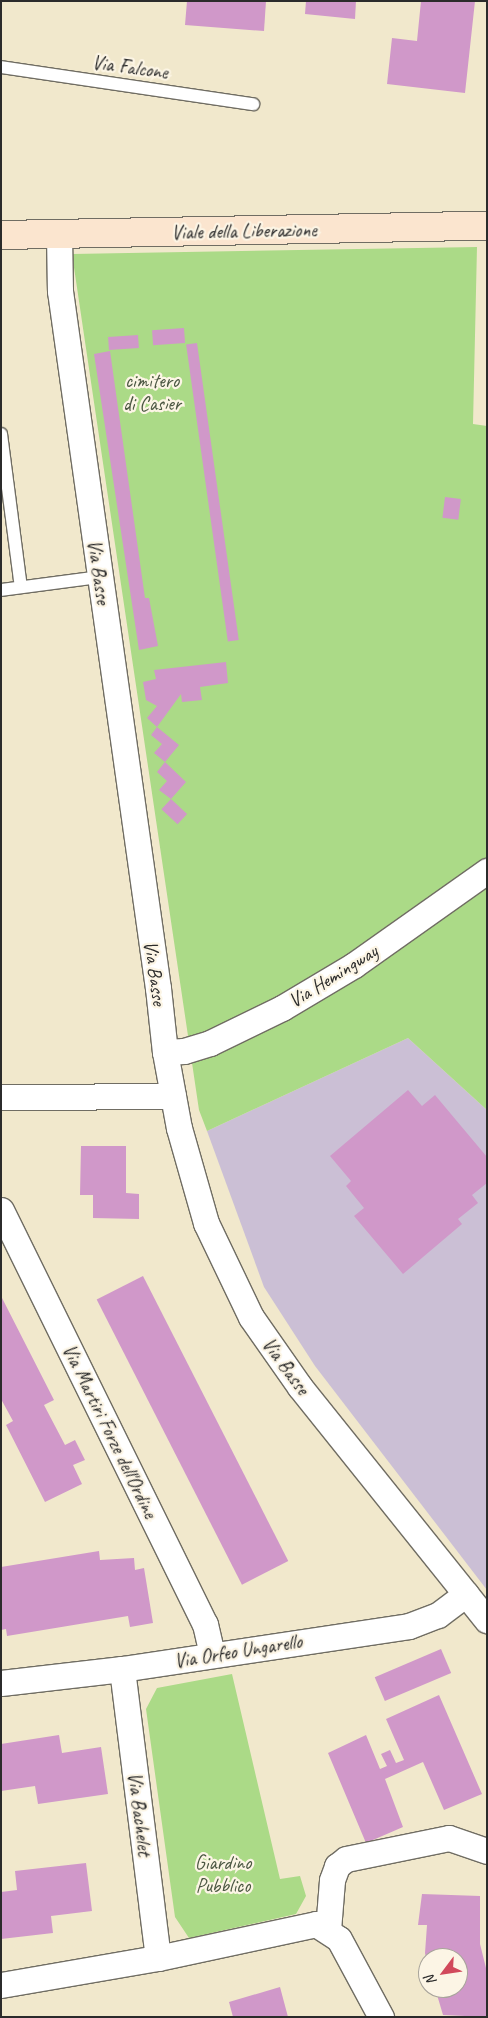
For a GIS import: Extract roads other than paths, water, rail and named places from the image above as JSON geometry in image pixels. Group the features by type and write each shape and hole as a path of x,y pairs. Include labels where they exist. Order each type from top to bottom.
{"street":[{"name":"Viale della Liberazione","path":"1,235 487,226"},
{"name":"Via Basse","path":"59,235 60,291 158,988 165,1052 179,1128 206,1223 251,1317 300,1387 487,1620"},
{"name":"Via Hemingway","path":"165,1052 184,1051 210,1043 282,1008 354,965 487,871"},
{"path":"1,1097 173,1096"},
{"name":"Via Martiri Forze dell'Ordine","path":"1,1210 204,1624 212,1654"},
{"name":"Via Orfeo Ungarello","path":"1,1683 122,1670 212,1654 409,1626 438,1615 466,1594"},
{"name":"Via Bachelet","path":"122,1670 158,1958"},
{"path":"328,1930 332,1880 337,1866 346,1859 448,1838 487,1851"},
{"path":"1,1985 158,1958 316,1924 328,1930 339,1939 381,2017"}],"lane":[{"name":"Via Falcone","path":"1,67 253,104"},
{"path":"1,434 21,587"},
{"path":"1,590 100,577"}],"park label":[{"name":"cimitero di Casier","path":"152,392"},
{"name":"Giardino Pubblico","path":"223,1874"}]}
